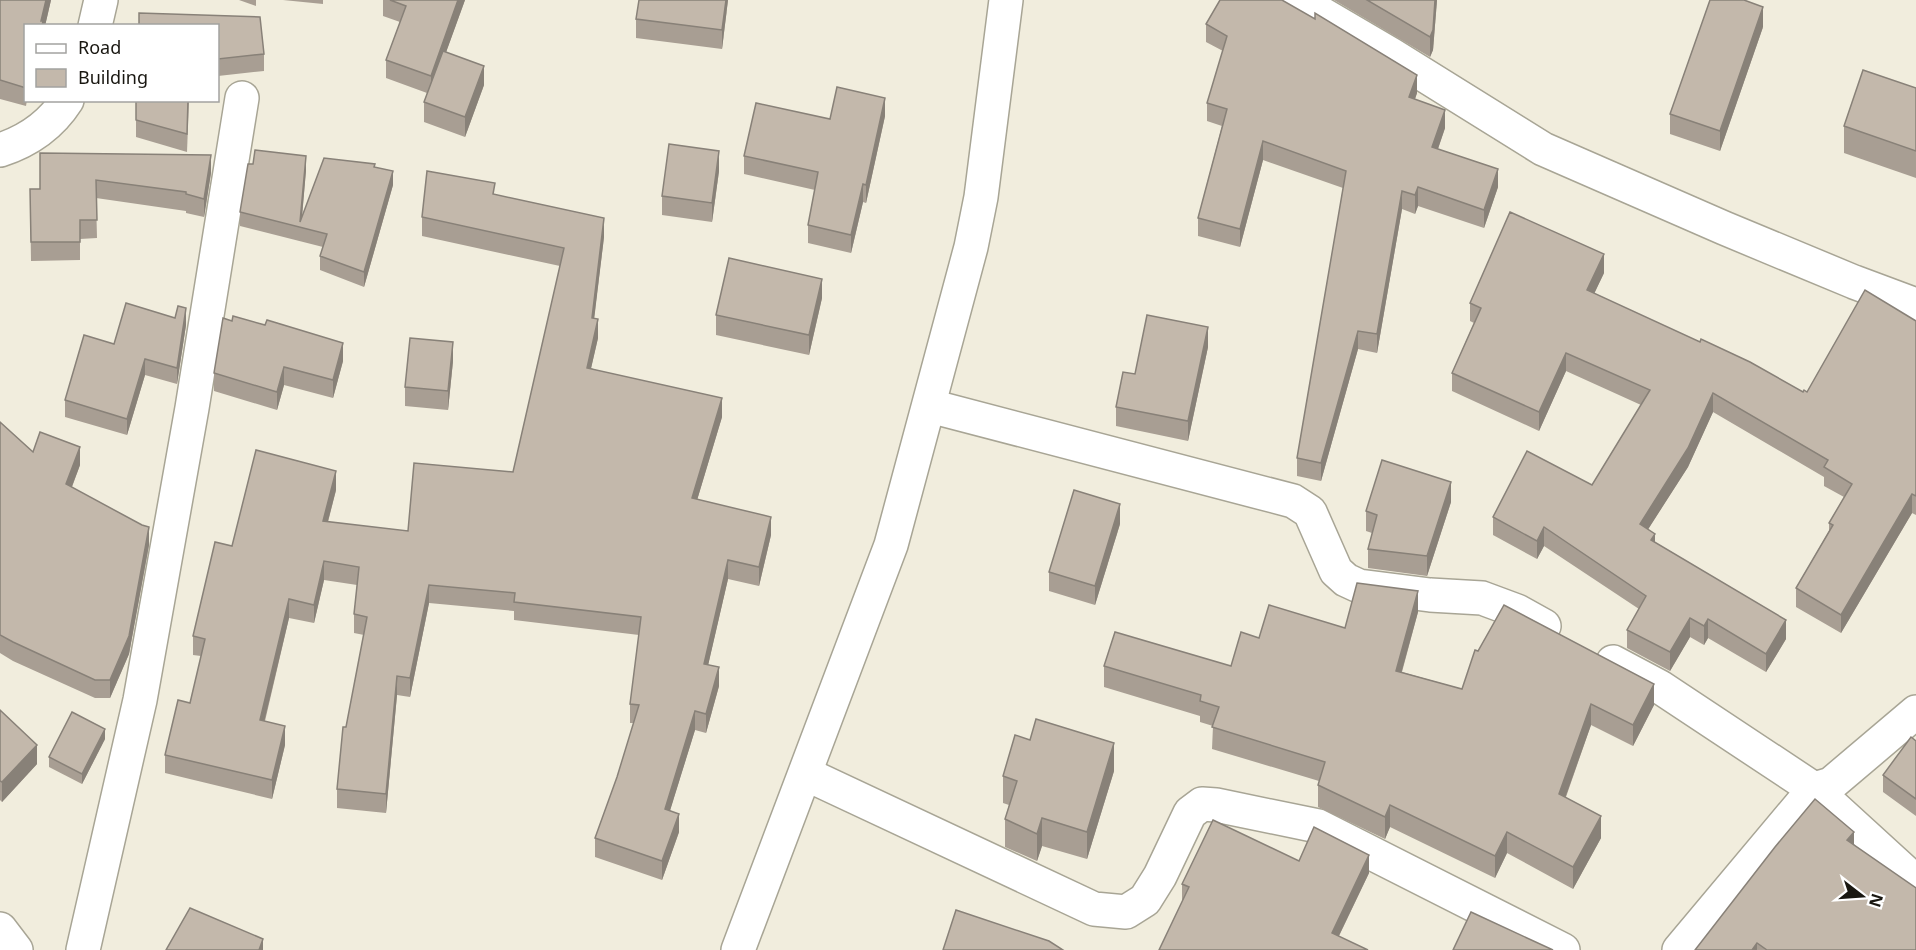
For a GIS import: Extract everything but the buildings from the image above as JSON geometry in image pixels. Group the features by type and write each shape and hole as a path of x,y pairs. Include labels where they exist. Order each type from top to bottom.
{"street":[{"path":"95,24 101,0"},
{"path":"738,950 891,545 971,247 981,197 996,60 1006,0"},
{"path":"1295,0 1392,55 1543,149 1724,228 1854,282 1916,304"},
{"path":"83,950 140,700 192,408 242,98"},
{"path":"0,150 38,133 59,113 66,102"},
{"path":"930,406 1293,501 1310,512 1336,571 1346,580 1359,586 1430,595 1482,598 1517,612 1660,687 1814,789 1916,882"},
{"path":"1679,950 1814,789 1831,784 1916,712"},
{"path":"806,774 1094,909 1126,912 1144,900 1160,876 1190,813 1202,804 1318,826 1563,950"},
{"path":"0,929 16,950"}]}
